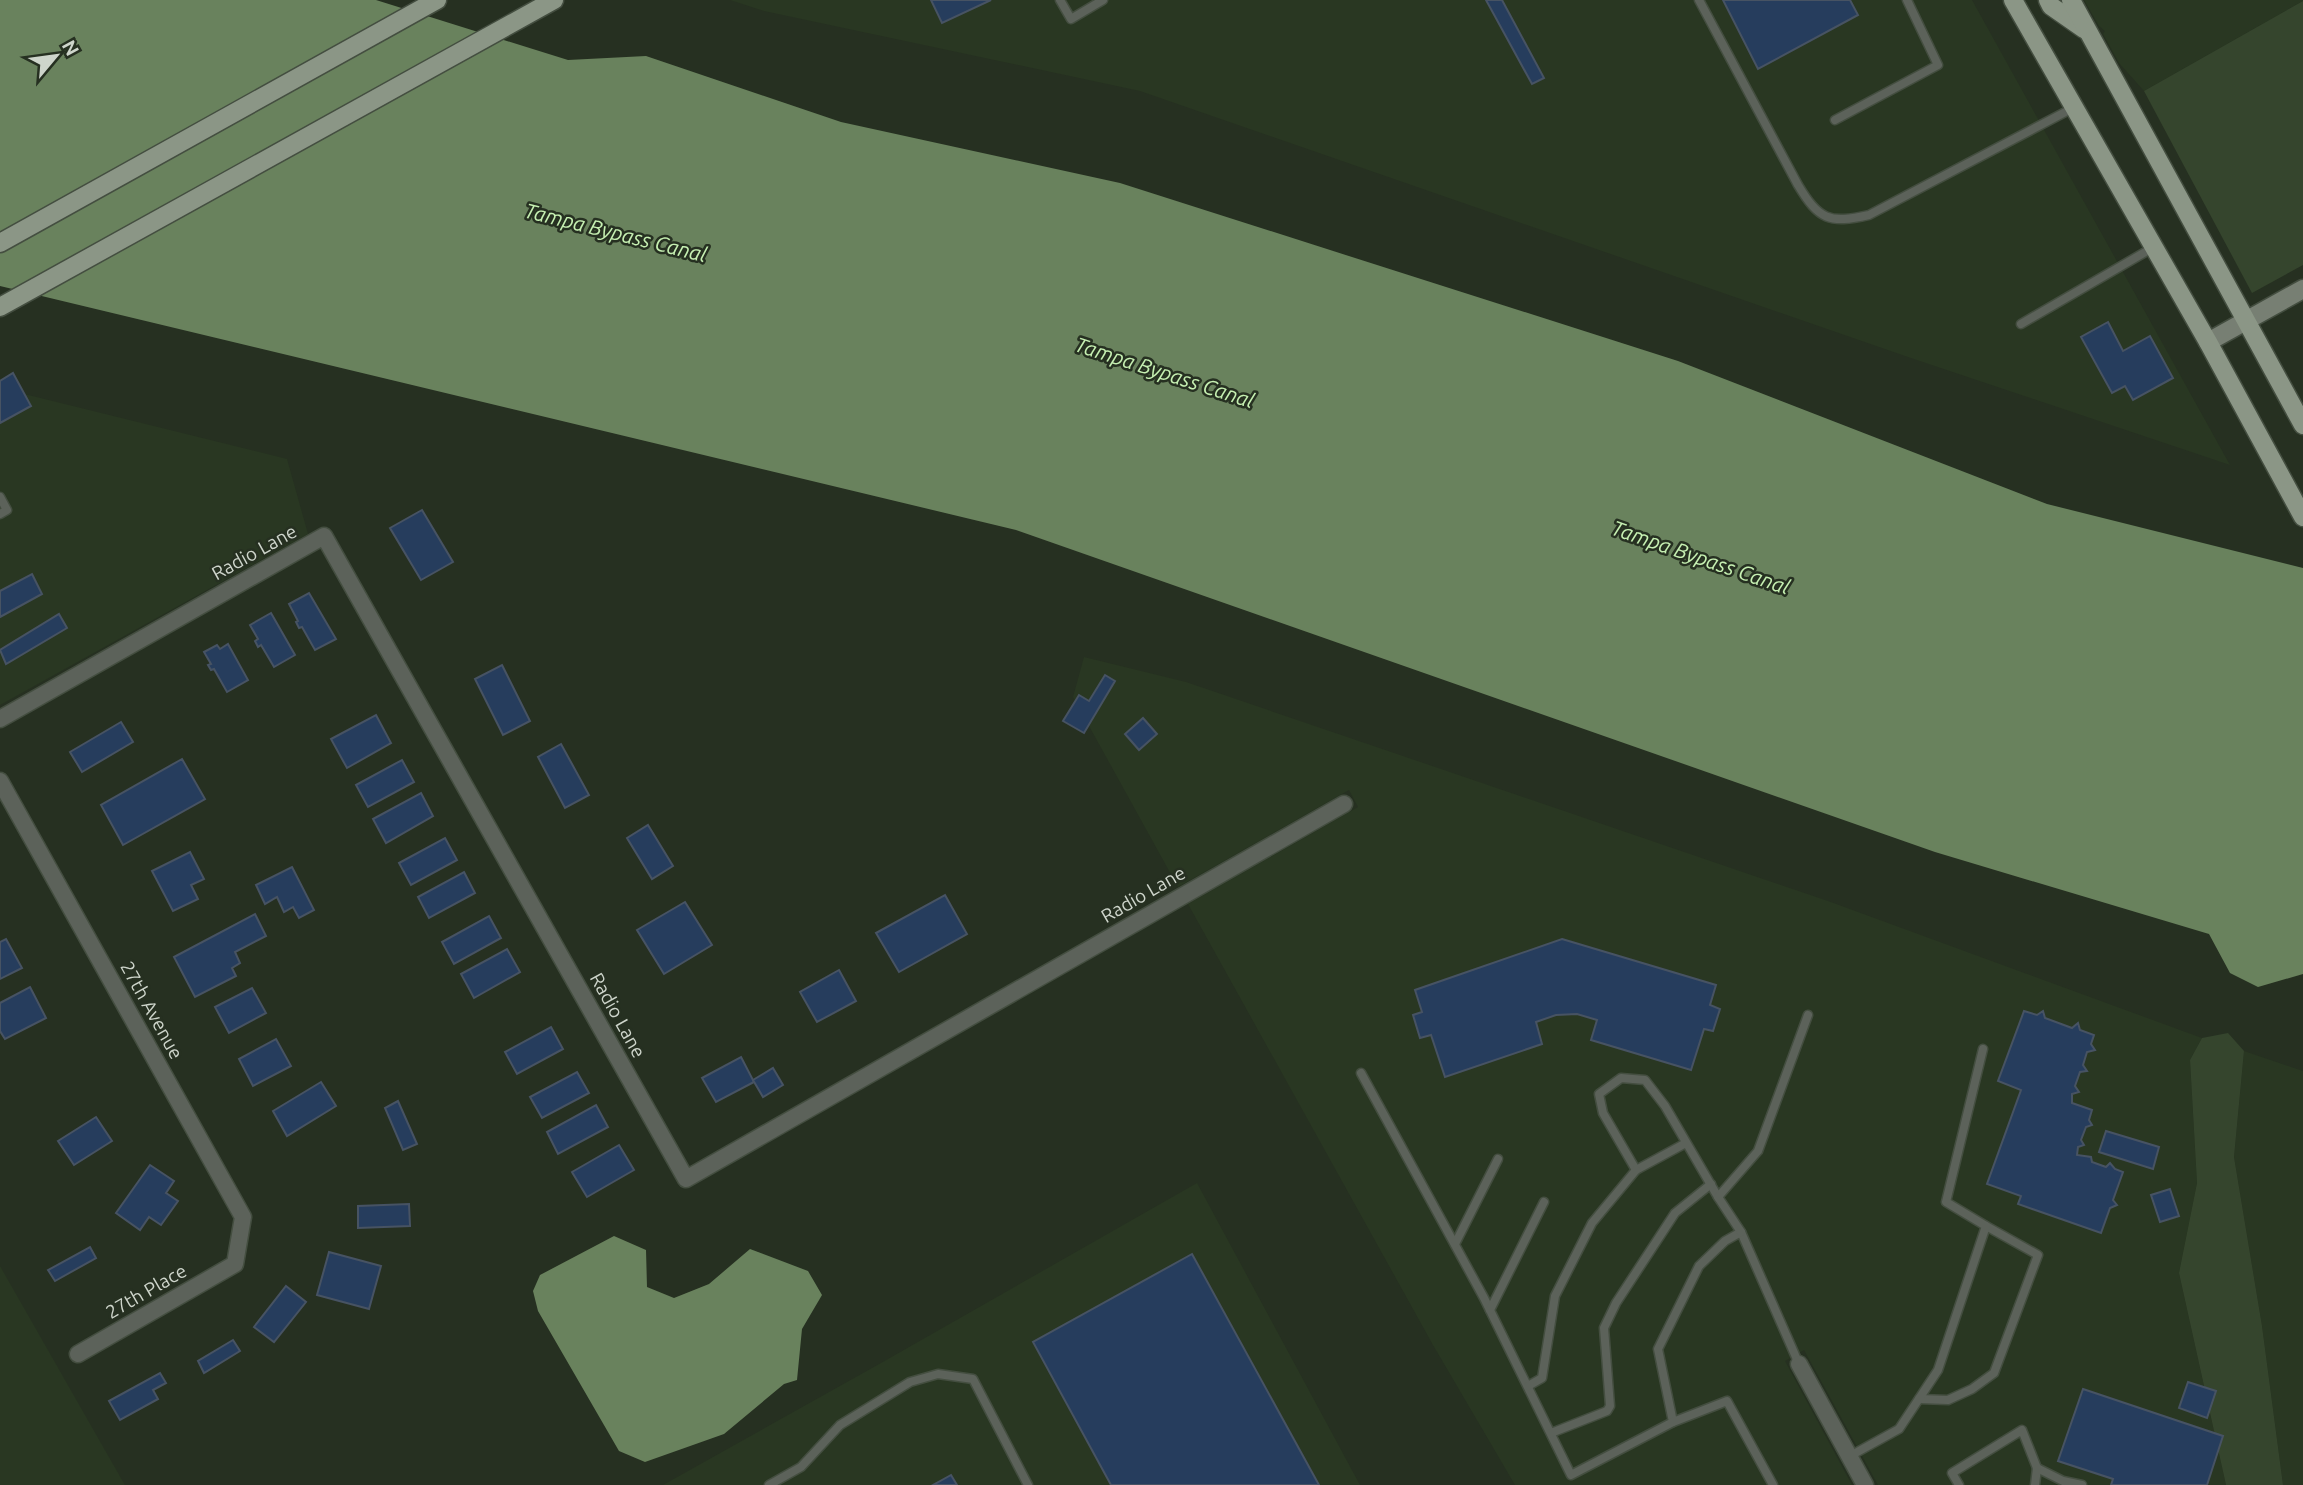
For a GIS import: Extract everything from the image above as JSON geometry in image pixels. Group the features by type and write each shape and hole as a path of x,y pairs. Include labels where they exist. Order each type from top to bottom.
{"main road":[{"path":"0,243 437,0"},
{"path":"0,307 554,0"},
{"path":"2013,0 2208,342 2303,517"},
{"path":"2048,0 2051,6 2090,34"},
{"path":"2071,0 2303,425"}],"street":[{"path":"2208,342 2303,289"},
{"name":"Radio Lane","path":"0,719 324,536 685,1179 1344,804"},
{"name":"27th Avenue","path":"0,780 243,1217 235,1264"},
{"name":"27th Place","path":"79,1354 235,1264"},
{"path":"1799,1364 1865,1485"}],"lane":[{"path":"1060,0 1071,19 1103,0"},
{"path":"1699,0 1798,186 1811,207 1825,218 1845,220 1868,215 2074,107"},
{"path":"1835,120 1938,65 1907,0"},
{"path":"2021,324 2154,247"},
{"path":"0,497 8,510 0,514"},
{"path":"1718,1197 1758,1151 1808,1015"},
{"path":"1919,1399 1948,1400 1972,1389 1994,1373 2038,1255 1946,1202 1983,1049"},
{"path":"1362,1073 1490,1310 1577,1485"},
{"path":"1636,1170 1603,1113 1599,1094 1621,1078 1645,1080 1665,1106 1741,1232 1799,1364"},
{"path":"1528,1386 1542,1378 1555,1296 1592,1223 1636,1170 1686,1143"},
{"path":"1455,1244 1498,1159"},
{"path":"1551,1433 1607,1411 1610,1406 1604,1328 1616,1303 1675,1213 1711,1184"},
{"path":"1490,1310 1544,1202"},
{"path":"1850,1456 1899,1429 1938,1370 1986,1226"},
{"path":"1672,1422 1658,1349 1699,1266 1725,1241 1741,1232"},
{"path":"769,1485 801,1467 840,1425 910,1382 938,1374 973,1379 1028,1485"},
{"path":"1571,1475 1672,1422 1727,1401 1773,1485"},
{"path":"1959,1485 1952,1473 2022,1430 2037,1468 2035,1485"},
{"path":"2037,1468 2065,1483 2082,1485"}],"shaded area":[{"path":"730,0 1972,0 2230,465 1908,357 1140,91 764,11"},
{"path":"2084,0 2303,1 2144,91 2119,63 2103,34 2105,31 2099,26"},
{"path":"2303,1 2303,265 2252,293 2144,91"},
{"path":"0,388 287,459 308,534 0,705"},
{"path":"1084,657 1186,682 1828,901 2202,1038 2190,1060 2197,1183 2179,1273 2226,1485 1878,1485 1804,1350 1785,1361 1852,1485 1515,1485 1433,1345 1188,904 1358,807 1349,790 1178,887 1073,697"},
{"path":"2228,1033 2244,1051 2234,1157 2262,1326 2283,1485 2226,1485 2179,1273 2197,1183 2190,1060 2202,1038"},
{"path":"2244,1051 2303,1071 2303,1485 2283,1485 2262,1326 2234,1157"},
{"path":"1197,1183 1360,1485 663,1485 881,1363"},
{"path":"0,1266 122,1480 125,1485 0,1485"}],"water":[{"name":"Tampa Bypass Canal","path":"0,0 376,0 568,60 646,56 841,122 1120,183 1678,361 2047,504 2303,568 2303,974 2258,987 2230,973 2209,934 1935,852 1016,530 0,286"},
{"path":"614,1236 646,1250 647,1287 674,1298 709,1284 750,1249 808,1271 822,1295 802,1329 797,1380 784,1384 724,1434 645,1462 619,1451 538,1311 533,1291 540,1275"}],"building":[{"path":"931,0 991,0 942,23"},
{"path":"1486,0 1502,0 1544,78 1532,84"},
{"path":"1723,0 1850,0 1858,15 1758,69"},
{"path":"2108,322 2123,351 2150,336 2173,378 2133,400 2125,386 2112,393 2081,337"},
{"path":"13,373 31,406 0,423 0,381"},
{"path":"422,510 453,562 421,580 390,528"},
{"path":"32,574 42,594 0,617 0,591"},
{"path":"309,593 336,639 315,650 302,627 299,628 289,604"},
{"path":"271,613 295,655 274,667 261,645 258,647 255,641 258,639 250,625"},
{"path":"59,614 67,628 6,664 0,650"},
{"path":"228,644 248,680 227,692 214,669 211,670 208,665 211,664 204,652 217,645 220,649"},
{"path":"502,665 530,721 503,735 475,679"},
{"path":"1105,675 1115,681 1084,733 1063,721 1079,695 1089,701"},
{"path":"376,715 391,743 347,768 331,739"},
{"path":"1143,718 1157,734 1139,750 1125,734"},
{"path":"121,722 133,742 82,772 70,752"},
{"path":"561,744 589,795 565,808 538,757"},
{"path":"182,759 205,799 123,845 101,805"},
{"path":"402,760 414,782 368,807 356,785"},
{"path":"421,793 433,816 386,843 373,819"},
{"path":"648,825 673,866 652,879 627,838"},
{"path":"445,838 457,860 411,885 399,863"},
{"path":"190,852 204,879 191,885 198,899 173,911 152,871"},
{"path":"292,867 314,910 299,918 293,907 284,912 277,897 265,904 256,885"},
{"path":"464,872 475,893 429,918 418,897"},
{"path":"945,895 967,934 899,972 876,933"},
{"path":"685,902 712,945 664,974 637,930"},
{"path":"255,914 266,936 235,952 240,963 232,968 236,976 195,997 174,957"},
{"path":"489,916 501,938 454,964 442,942"},
{"path":"6,939 22,968 0,979 0,942"},
{"path":"1562,939 1716,985 1710,1005 1720,1009 1713,1031 1704,1029 1691,1070 1591,1040 1597,1020 1577,1014 1556,1015 1536,1022 1542,1044 1445,1077 1431,1035 1420,1038 1413,1015 1422,1012 1415,990"},
{"path":"507,949 520,972 474,998 461,974"},
{"path":"839,970 856,1001 817,1022 800,992"},
{"path":"30,987 46,1018 5,1039 0,1031 0,1003"},
{"path":"252,988 266,1013 229,1033 215,1007"},
{"path":"2024,1011 2037,1015 2043,1011 2045,1018 2072,1028 2078,1023 2080,1030 2094,1035 2091,1044 2095,1050 2087,1052 2083,1065 2087,1071 2080,1072 2075,1086 2079,1092 2072,1094 2072,1103 2092,1110 2089,1120 2092,1125 2086,1127 2081,1140 2084,1145 2078,1147 2077,1155 2091,1157 2092,1162 2106,1167 2110,1163 2123,1172 2113,1200 2117,1205 2110,1208 2101,1233 2018,1204 2021,1196 1987,1184 2021,1090 1998,1081"},
{"path":"551,1027 563,1049 517,1074 505,1052"},
{"path":"276,1039 291,1066 253,1086 239,1059"},
{"path":"741,1057 754,1082 716,1102 702,1078"},
{"path":"773,1068 783,1085 763,1097 753,1080"},
{"path":"577,1072 589,1093 542,1118 530,1097"},
{"path":"321,1082 336,1106 287,1136 273,1111"},
{"path":"398,1101 417,1144 403,1150 385,1108"},
{"path":"596,1105 608,1127 558,1154 547,1132"},
{"path":"96,1117 112,1141 74,1165 58,1141"},
{"path":"2106,1131 2159,1147 2153,1169 2099,1152"},
{"path":"619,1145 634,1170 587,1197 572,1172"},
{"path":"150,1165 174,1181 166,1193 178,1201 161,1225 149,1217 140,1230 116,1213"},
{"path":"2170,1189 2179,1216 2160,1222 2151,1195"},
{"path":"409,1204 410,1226 358,1228 358,1206"},
{"path":"90,1247 96,1258 55,1281 48,1270"},
{"path":"329,1252 381,1266 369,1309 317,1295"},
{"path":"1192,1254 1319,1485 1111,1485 1033,1342"},
{"path":"286,1286 306,1302 274,1342 254,1327"},
{"path":"233,1340 240,1351 204,1373 198,1361"},
{"path":"160,1373 166,1383 153,1390 158,1399 120,1420 109,1401"},
{"path":"2188,1382 2216,1391 2207,1418 2179,1408"},
{"path":"2083,1389 2223,1436 2207,1485 2111,1485 2113,1479 2058,1461"},
{"path":"951,1475 957,1485 933,1485"}]}
